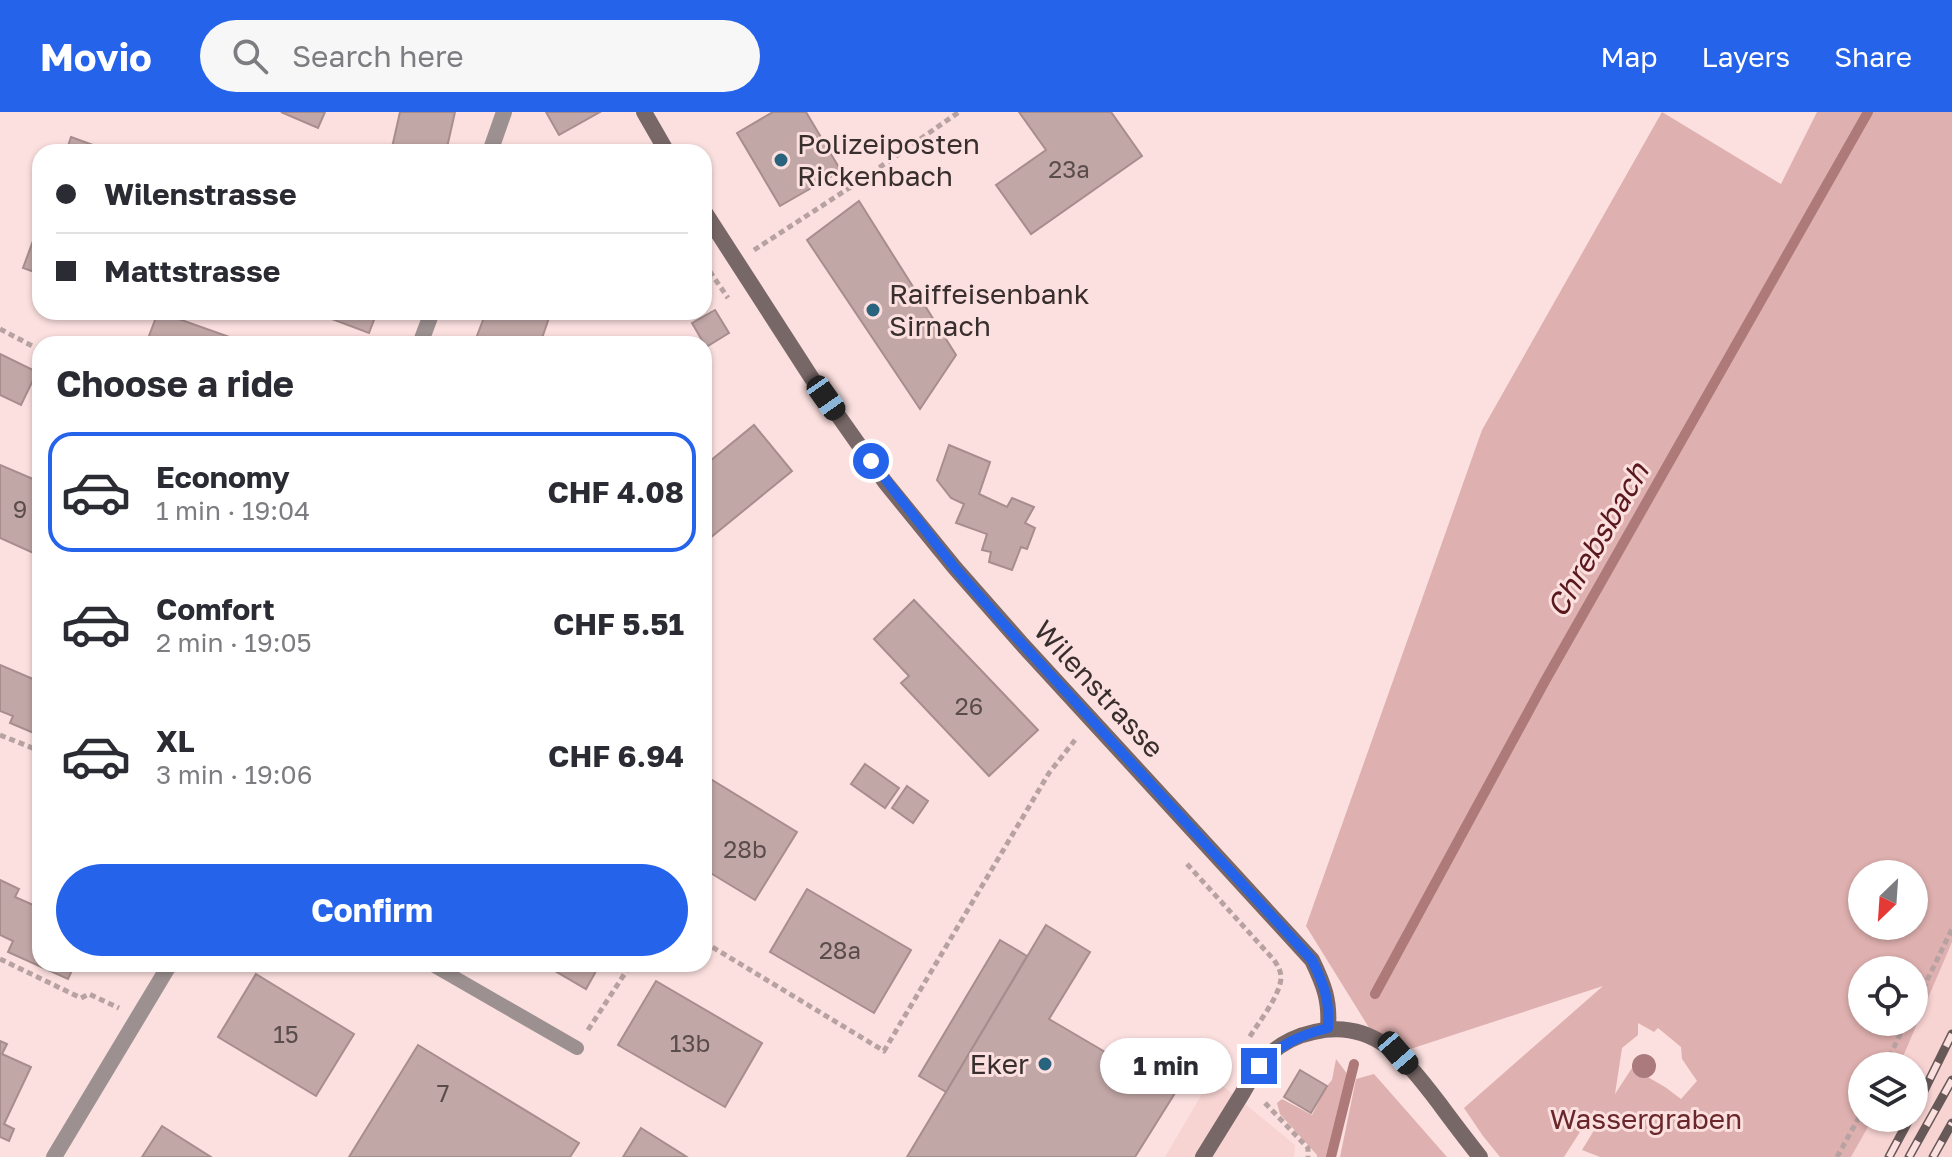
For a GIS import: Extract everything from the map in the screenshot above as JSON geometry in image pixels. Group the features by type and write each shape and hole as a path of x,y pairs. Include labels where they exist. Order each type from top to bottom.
{"street":[{"path":"493,144 504,112"},
{"path":"644,112 662,144"},
{"name":"Wilenstrasse","path":"712,223 819,389 885,482 955,568 1312,960 1324,985 1329,1008 1328,1028"},
{"path":"54,1157 165,972"},
{"path":"1203,1157 1259,1066 1271,1053 1308,1033 1328,1028 1360,1032 1398,1053 1480,1157"}],"lane":[{"path":"445,972 577,1048"}],"path":[{"path":"751,252 959,112"},
{"path":"0,329 32,346"},
{"path":"0,735 32,748"},
{"path":"712,947 884,1051 1049,773 1075,740"},
{"path":"1928,978 1952,929"},
{"path":"0,959 81,998 89,994 138,1017"},
{"path":"577,1048 626,972"},
{"path":"1264,1102 1308,1148 1308,1157"},
{"path":"1837,1157 1851,1132"}],"shaded area":[{"path":"1952,942 1952,1157 1851,1157 1865,1132 1928,1132 1928,1052 1905,1052 1912,1036 1928,1036 1928,998"},
{"path":"1212,1077 1295,1145 1294,1157 1165,1157"}],"green space":[{"name":"Wassergraben","path":"1662,112 1781,184 1817,112 1952,112 1952,942 1928,998 1928,956 1848,956 1848,1036 1912,1036 1905,1052 1848,1052 1848,1132 1865,1132 1851,1157 1600,1157 1582,1150 1604,1114 1594,1110 1564,1157 1500,1157 1464,1108 1603,986 1398,1053 1376,1039 1306,926 1482,430","holes":["1638,1023 1654,1032 1658,1028 1681,1047 1682,1059 1697,1081 1681,1099 1632,1068 1615,1094 1622,1048 1638,1035"]},
{"path":"1336,1059 1348,1075 1330,1157 1317,1157 1280,1114 1277,1103 1282,1099 1312,1115 1332,1080"},
{"path":"1374,1074 1447,1157 1340,1157 1356,1079"}],"building":[{"path":"281,112 325,112 318,128"},
{"path":"400,112 455,112 448,144 393,144"},
{"path":"546,112 600,112 559,135"},
{"path":"773,112 806,112 841,171 780,206 737,133"},
{"path":"1019,112 1111,112 1142,156 1031,234 996,185 1046,150"},
{"path":"71,137 90,144 69,144"},
{"path":"859,201 956,355 920,409 807,240"},
{"path":"32,244 32,271 23,268"},
{"path":"715,310 729,333 712,343 712,336 700,336 692,323 712,320"},
{"path":"155,320 182,320 226,336 149,336"},
{"path":"334,320 374,320 369,333"},
{"path":"483,320 548,320 543,336 477,336"},
{"path":"0,354 32,370 32,382 21,405 0,395"},
{"path":"754,425 792,471 712,536 712,459"},
{"path":"949,445 990,462 979,494 1007,507 1012,498 1034,507 1025,523 1035,528 1027,549 1021,547 1012,570 989,562 991,552 982,550 987,534 956,523 964,504 951,498 937,480"},
{"path":"0,465 32,479 32,552 0,538"},
{"path":"914,600 1038,730 989,776 901,683 909,676 874,639"},
{"path":"0,665 32,679 32,732 10,723 13,716 0,711"},
{"path":"865,764 899,788 885,808 851,784"},
{"path":"712,780 797,832 755,900 712,874"},
{"path":"907,786 928,801 913,823 892,808"},
{"path":"0,880 19,889 15,897 32,904 32,963 8,952 13,941 0,935"},
{"path":"807,889 911,950 874,1013 770,952"},
{"name":"Eker","path":"1046,925 1090,952 1049,1019 1175,1093 1135,1157 907,1157"},
{"path":"1000,940 1027,956 946,1092 919,1076"},
{"path":"52,972 71,972 68,979"},
{"path":"557,972 596,972 586,989"},
{"path":"256,974 354,1034 316,1096 218,1037"},
{"path":"656,981 762,1043 725,1107 618,1045"},
{"path":"0,1041 7,1044 2,1054 31,1067 4,1124 14,1129 9,1141 0,1137"},
{"path":"418,1045 579,1143 570,1157 349,1157"},
{"path":"1300,1070 1327,1086 1311,1113 1284,1097"},
{"path":"162,1126 211,1157 142,1157"},
{"path":"641,1128 687,1157 623,1157"}],"waterway":[{"name":"Chrebsbach","path":"1375,994 1545,681 1868,112"},
{"name":"Chrebsbach","path":"1331,1157 1354,1064"}],"railway":[{"path":"1928,1083 1952,1034"},
{"path":"1909,1157 1952,1080"},
{"path":"1933,1157 1952,1123"},
{"path":"1889,1157 1902,1132"}],"place":[{"name":"Polizeiposten Rickenbach","path":"781,160"},
{"name":"Raiffeisenbank Sirnach","path":"873,310"},
{"name":"Eker","path":"1045,1064"}],"route":[{"path":"871,461 955,568 1004,624 1312,960 1324,985 1329,1008 1328,1028 1290,1041 1271,1053 1259,1066"}]}
